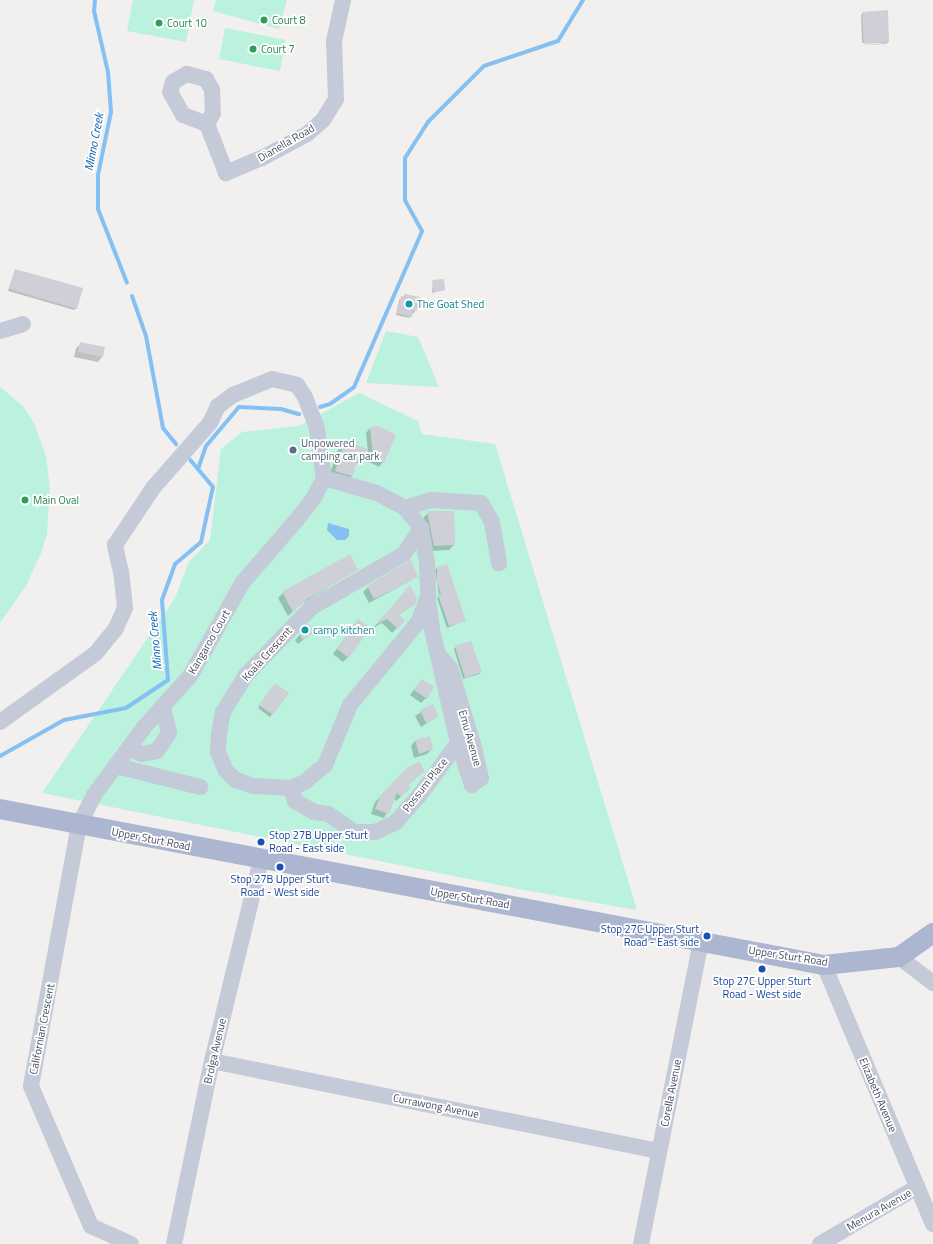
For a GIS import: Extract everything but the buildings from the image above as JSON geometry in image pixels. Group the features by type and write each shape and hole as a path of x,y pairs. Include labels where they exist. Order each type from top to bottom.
{"main road":[{"name":"Upper Sturt Road","path":"0,809 261,860 824,965 899,957 933,933"}],"street":[{"name":"Dianella Road","path":"207,124 226,173 262,158 307,134 324,120 336,99 334,41 343,0"},
{"path":"0,331 23,324"},
{"path":"0,722 96,654 116,628 125,608 121,572 115,545 152,488 210,423 218,406 233,395 272,379 297,385 306,397 317,429 324,478 377,493 405,508 421,528"},
{"name":"Kangaroo Court","path":"90,804 128,748 190,676 243,582 313,499 324,478"},
{"path":"405,508 431,500 481,503 492,522 499,563"},
{"name":"Koala Crescent","path":"421,528 427,562 428,596 419,621 350,705 325,765 305,782 290,788 253,786 236,780 226,771 218,752 223,712 246,675 312,607 404,554 421,528"},
{"name":"Emu Avenue","path":"428,596 432,630 458,743 472,785 481,778 473,744 450,668 438,654"},
{"path":"128,748 142,754 157,751 169,733 163,706"},
{"name":"Possum Place","path":"290,788 295,801 314,812 328,814 355,832 375,832 396,822 458,743"},
{"path":"116,766 200,787"},
{"name":"Californian Crescent","path":"90,804 79,825 31,1086 91,1226 131,1244"},
{"name":"Brolga Avenue","path":"174,1244 212,1061 261,860"},
{"name":"Corella Avenue","path":"641,1244 701,941"},
{"path":"899,957 933,983"},
{"name":"Elizabeth Avenue","path":"824,965 933,1224"},
{"name":"Currawong Avenue","path":"212,1061 659,1151"},
{"name":"Menura Avenue","path":"820,1244 917,1187"}],"green space":[{"name":"Court 10","path":"133,0 194,0 186,42 127,31"},
{"name":"Court 8","path":"216,0 287,0 279,29 213,11"},
{"name":"Court 7","path":"225,28 286,40 280,71 219,59"},
{"path":"386,331 418,337 439,387 366,383"},
{"name":"Main Oval","path":"0,387 23,406 34,423 46,456 50,489 47,534 41,553 26,586 0,623"},
{"path":"359,393 418,421 422,434 495,444 637,910 529,891 42,793 175,598 189,562 210,540 221,449 242,432 299,426"}],"water":[{"path":"328,523 349,529 349,536 345,540 337,540 327,530"}],"waterway":[{"name":"Minno Creek","path":"95,0 94,11 108,72 111,112 98,175 98,209 127,283"},
{"path":"320,407 330,404 354,387 422,231 405,200 405,158 428,122 484,66 558,41 583,0"},
{"name":"Minno Creek","path":"132,296 146,336 163,428 176,444"},
{"path":"198,469 206,446 239,407 281,409 299,414"},
{"name":"Minno Creek","path":"0,756 64,720 126,708 168,680 162,600 175,564 201,542 213,487 190,460"}],"place":[{"name":"Court 8","path":"264,20"},
{"name":"Court 10","path":"159,23"},
{"name":"Court 7","path":"253,49"},
{"name":"The Goat Shed","path":"409,304"},
{"name":"Unpowered camping car park","path":"293,450"},
{"name":"Main Oval","path":"25,500"},
{"name":"camp kitchen","path":"305,630"},
{"name":"Stop 27B Upper Sturt Road - East side","path":"261,842"},
{"name":"Stop 27B Upper Sturt Road - West side","path":"280,867"},
{"name":"Stop 27C Upper Sturt Road - East side","path":"707,936"},
{"name":"Stop 27C Upper Sturt Road - West side","path":"762,969"}]}
